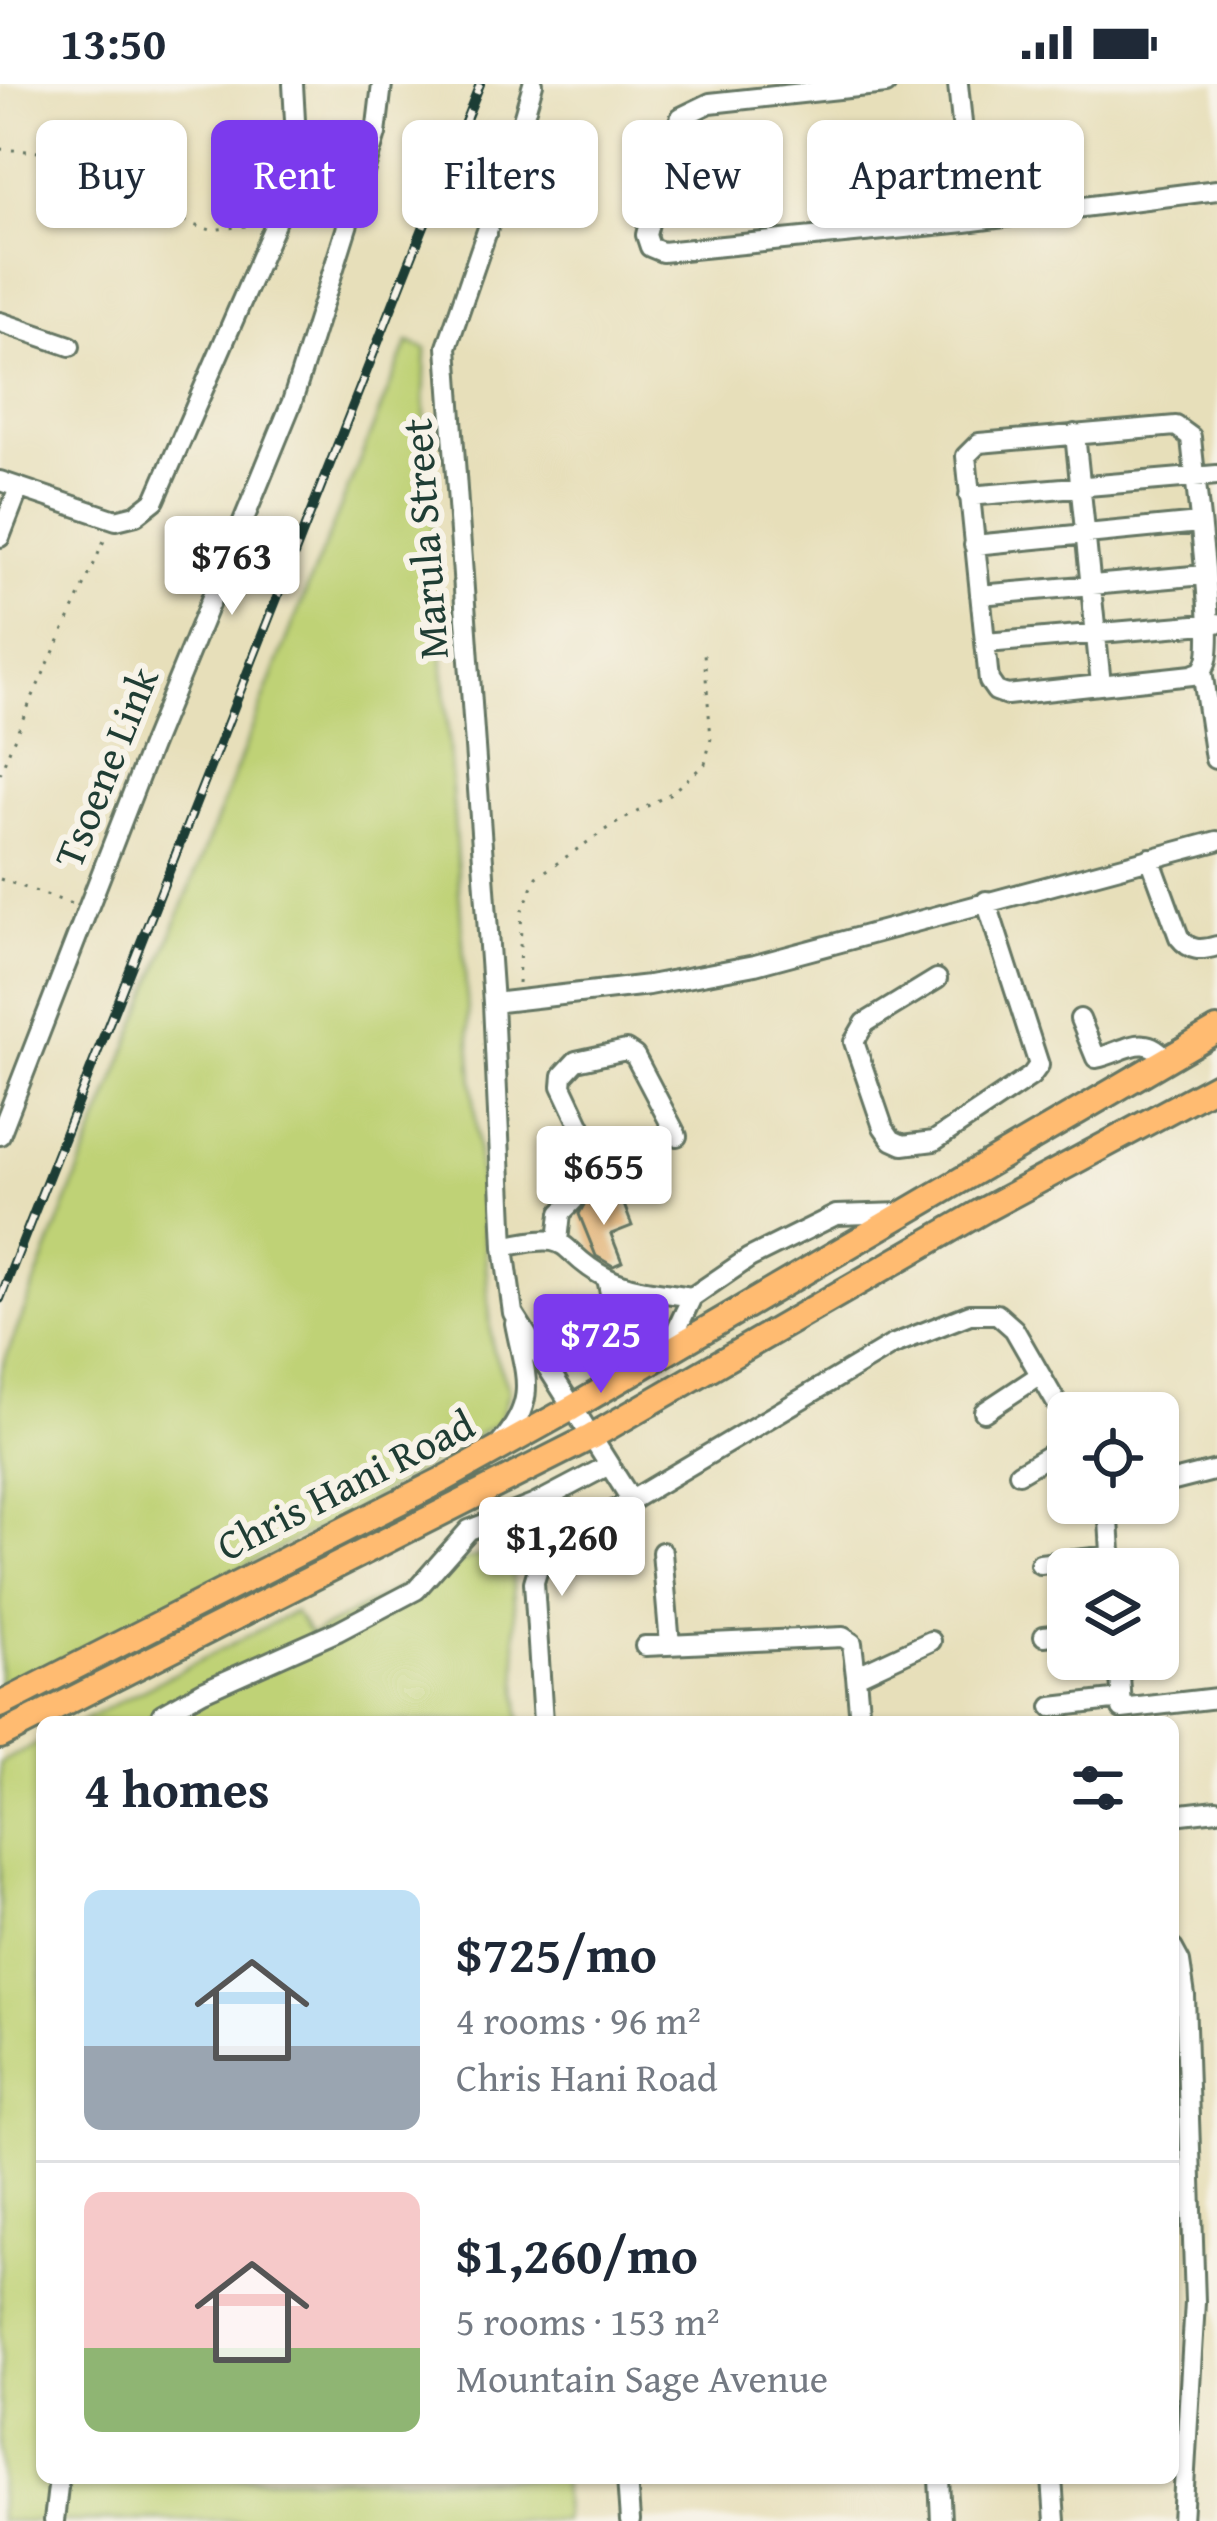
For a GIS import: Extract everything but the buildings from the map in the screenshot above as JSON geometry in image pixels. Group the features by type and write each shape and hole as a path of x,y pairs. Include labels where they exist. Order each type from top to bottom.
{"main road":[{"name":"Chris Hani Road","path":"0,1705 572,1408 1217,1030"},
{"name":"Chris Hani Road","path":"40,1716 591,1437 966,1220 1217,1085"},
{"name":"Chris Hani Road","path":"0,1736 36,1718"}],"street":[{"path":"0,537 9,484 112,520 136,515 161,492 273,230 297,157 293,84"},
{"name":"Tsoene Link","path":"0,1135 292,402 376,134 382,84"},
{"name":"Marula Street","path":"533,84 447,346 493,1003 504,1247 513,1312 632,1501"},
{"path":"886,84 710,104 681,116 669,144 646,235 650,247 662,252 909,228"},
{"path":"958,84 962,120"},
{"path":"1084,207 1217,190"},
{"path":"0,322 70,346"},
{"path":"1176,426 1191,437 1212,623 1208,659 1192,675 1006,695 989,681 966,456 979,443 1075,434 1176,426"},
{"path":"1075,434 1101,685"},
{"path":"969,496 1217,476"},
{"path":"974,545 1199,523"},
{"path":"980,595 1204,575"},
{"path":"986,643 1212,623"},
{"path":"1202,670 1215,759"},
{"path":"493,1003 649,985 755,965 1217,841"},
{"path":"1150,858 1179,937 1187,947 1198,950 1217,946"},
{"path":"937,979 865,1023 854,1042 883,1127 892,1140 903,1145 934,1142 1036,1072 1038,1053 986,901"},
{"path":"1080,1019 1096,1058 1147,1043 1167,1060"},
{"path":"592,1186 599,1174 593,1152 562,1086 563,1075 576,1061 626,1050 635,1056 677,1136"},
{"path":"558,1241 561,1213 574,1200"},
{"path":"665,1354 692,1297 749,1258 836,1215 906,1213"},
{"path":"504,1247 536,1239 558,1241 607,1278 692,1297"},
{"path":"607,1278 626,1376"},
{"path":"494,1451 518,1424 527,1394 513,1312"},
{"path":"543,1716 536,1570 551,1548 892,1345 970,1314 998,1314 1014,1329 1050,1392"},
{"path":"984,1412 1040,1375"},
{"path":"1019,1473 1047,1456"},
{"path":"161,1716 203,1691 338,1631 416,1590 470,1530 533,1505 609,1465"},
{"path":"1179,1480 1217,1470"},
{"path":"662,1552 670,1645"},
{"path":"1040,1564 1047,1564"},
{"path":"645,1646 843,1637 854,1650 859,1716"},
{"path":"856,1676 931,1641"},
{"path":"1120,1680 1122,1710"},
{"path":"1052,1707 1122,1710 1217,1698"},
{"path":"1179,1814 1217,1810"},
{"path":"1179,1960 1185,1996 1194,2283 1182,2521"},
{"path":"1179,2284 1194,2283"},
{"path":"54,2521 58,2484"},
{"path":"627,2484 630,2521"},
{"path":"939,2484 941,2521"},
{"path":"1052,2484 1055,2521"}],"path":[{"path":"0,149 53,153 98,164 123,188 193,225 211,230 249,224 273,230"},
{"path":"0,774 112,520"},
{"path":"518,1000 523,910 537,877 608,828 671,793 704,764 711,738 704,653"},
{"path":"0,879 87,910"}],"green space":[{"path":"408,342 426,349 424,402 492,1348 509,1391 499,1422 350,1512 0,1691 0,1373"},
{"path":"511,1548 520,1716 92,1716 294,1612 311,1635 433,1573"},
{"path":"36,1744 36,2484 562,2484 564,2521 0,2521 0,1763"}],"railway":[{"path":"0,1299 480,84"}]}
